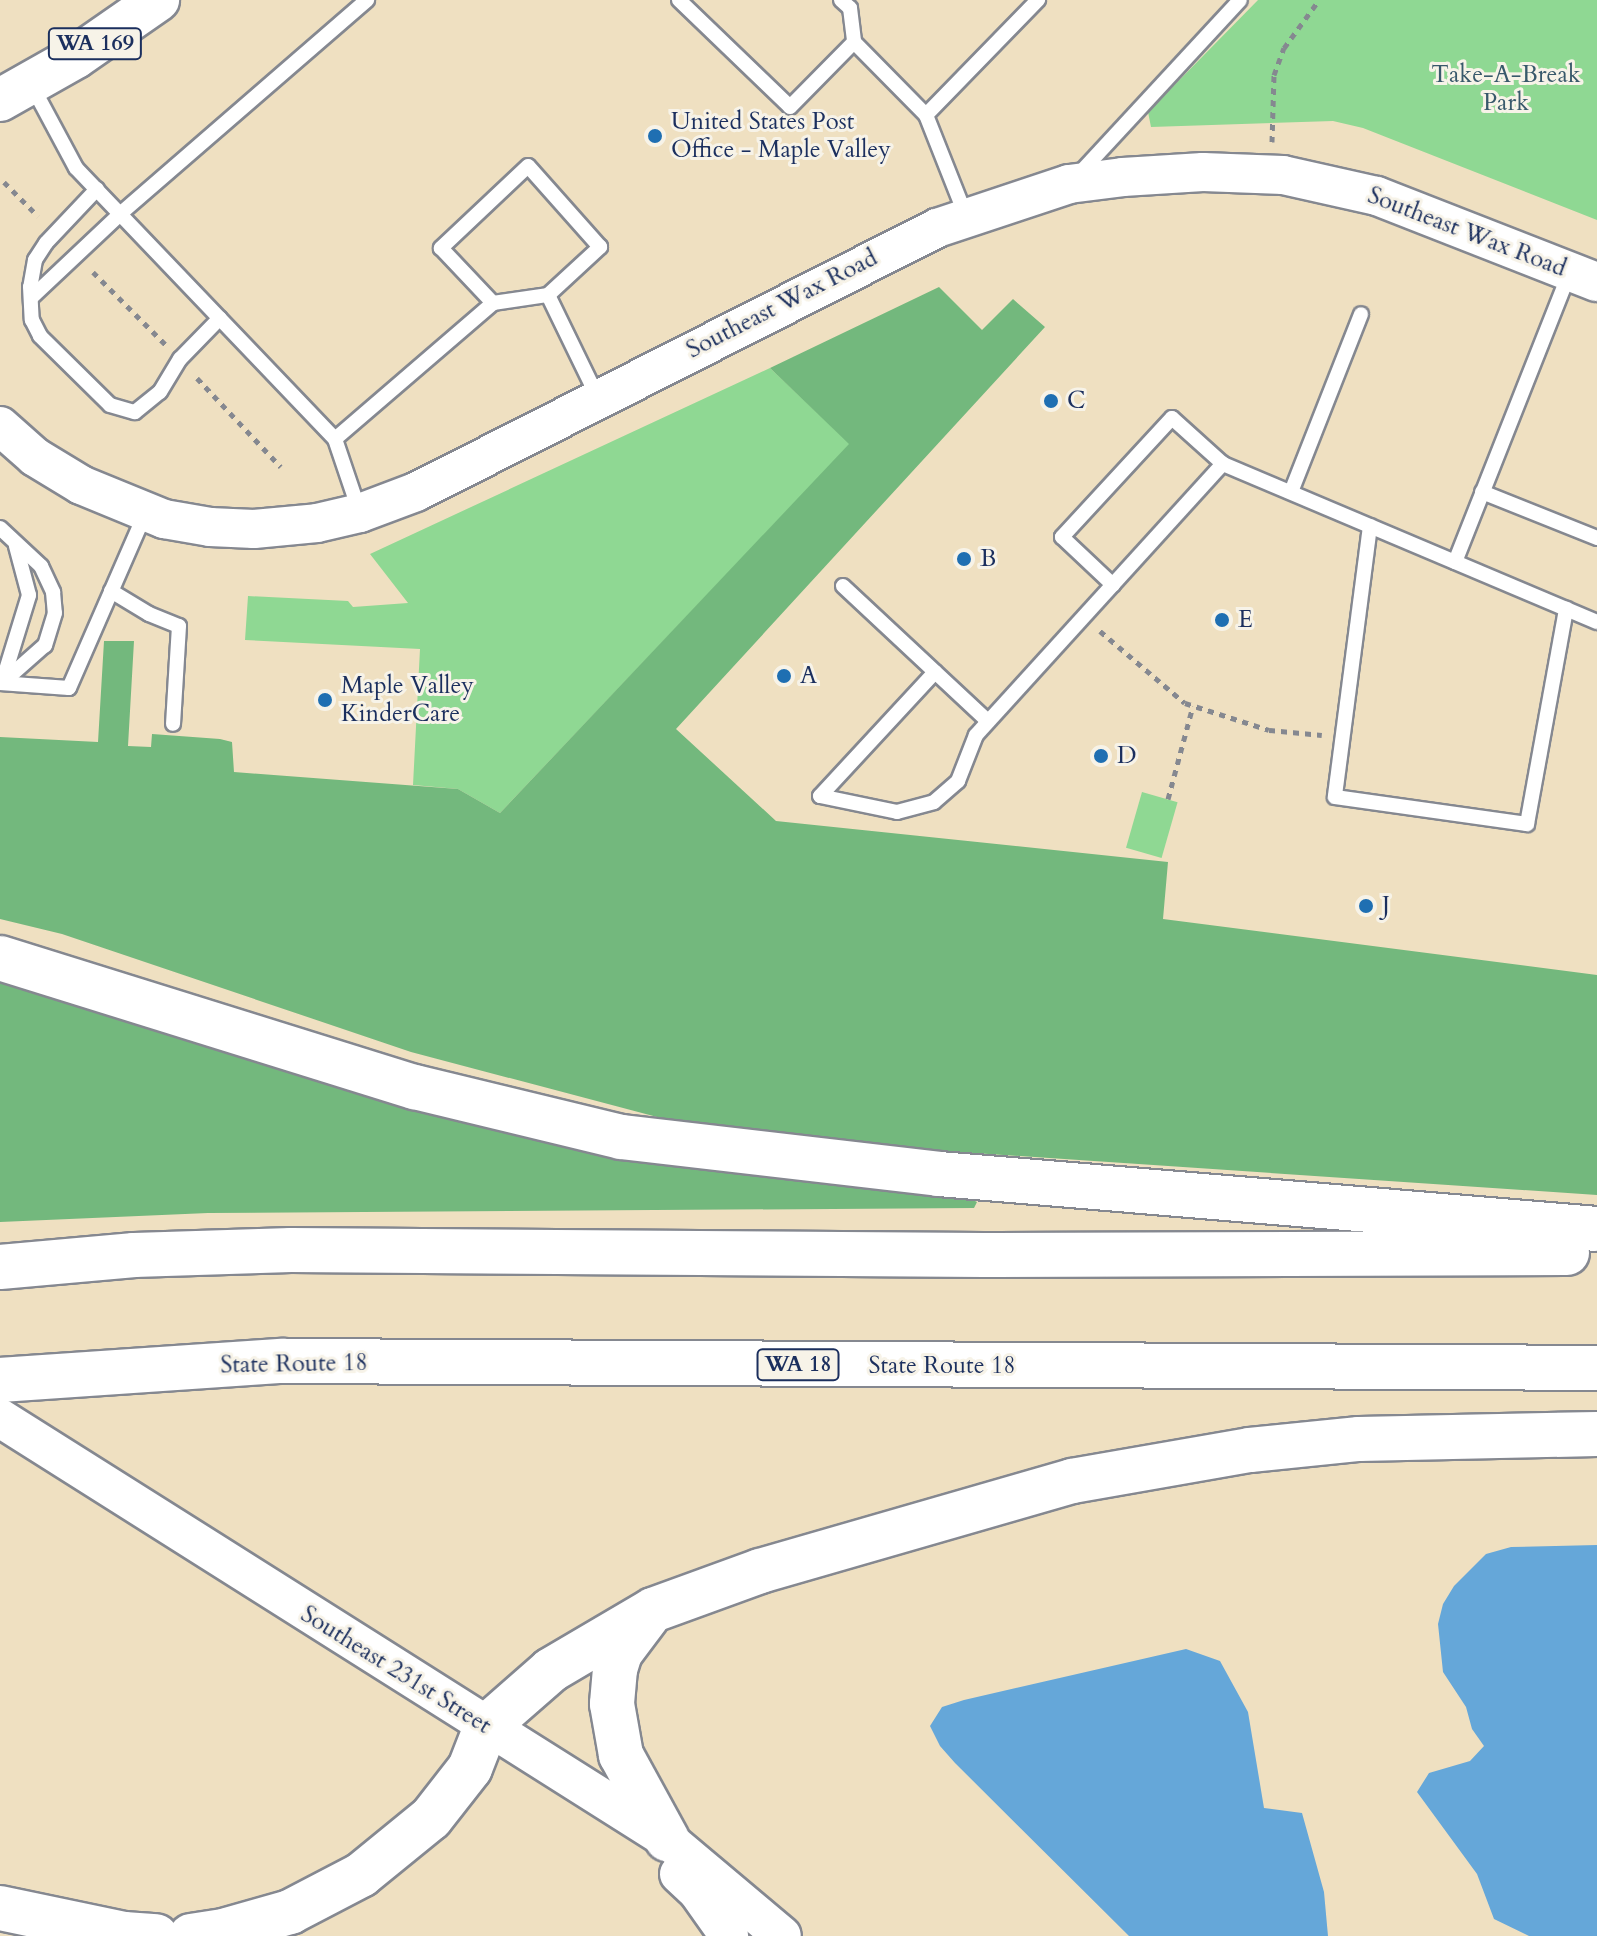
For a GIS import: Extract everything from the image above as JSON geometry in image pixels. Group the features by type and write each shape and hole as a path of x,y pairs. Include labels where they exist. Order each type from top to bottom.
{"highway":[{"path":"0,958 415,1087 621,1137 939,1174 1597,1229"},
{"path":"0,1267 134,1255 291,1250 984,1255 1597,1252"},
{"name":"State Route 18","path":"0,1380 282,1361 1597,1368"},
{"path":"191,1936 290,1912 361,1875 431,1818 470,1768 486,1727 551,1670 653,1610 760,1571 1072,1481 1250,1450 1344,1441 1597,1434"},
{"path":"653,1610 631,1634 620,1653 615,1669 612,1704 621,1755 667,1839"},
{"path":"0,1908 124,1934 156,1936"}],"main road":[{"name":"WA 169","path":"15,91 76,57 158,0"},
{"name":"Southeast Wax Road","path":"0,426 35,457 81,485 146,512 210,527 254,529 317,523 360,513 416,492 890,249 966,216 1069,184 1203,172 1270,175 1377,196 1584,276"},
{"name":"Southeast 231st Street","path":"0,1418 667,1839 782,1936"},
{"path":"582,1786 698,1892 729,1936"}],"lane":[{"path":"31,298 120,214 367,0"},
{"path":"679,0 790,107 854,42"},
{"path":"841,0 850,8 854,42 926,115 966,216"},
{"path":"926,115 1038,0"},
{"path":"1069,184 1240,0"},
{"path":"15,91 76,168 335,439 360,513"},
{"path":"335,439 493,303 548,295 600,247 528,166 441,248 493,303"},
{"path":"97,189 55,233 35,260 32,320 40,336 110,405 135,412 148,405 180,359 220,318"},
{"path":"1455,562 1482,492 1584,276"},
{"path":"548,295 599,398"},
{"path":"1291,492 1361,314"},
{"path":"1113,585 1062,537 1172,418 1223,464 1597,622"},
{"path":"935,672 820,796 897,812 934,802 958,781 976,735 1223,464"},
{"path":"1482,492 1597,538"},
{"path":"1,683 69,688 146,512"},
{"path":"1370,526 1335,797 1527,824 1566,609"},
{"path":"0,528 41,566 53,592 55,613 45,645 1,683"},
{"path":"1,683 29,595 15,543"},
{"path":"843,586 988,721"},
{"path":"111,591 149,614 179,626 173,724"}],"path":[{"path":"1270,175 1274,75 1284,48 1319,0"},
{"path":"4,182 55,233"},
{"path":"76,255 180,359 281,467"},
{"path":"1085,616 1124,655 1132,656 1173,695 1193,706 1269,730 1343,736"},
{"path":"1168,799 1193,706"}],"green space":[{"name":"Take-A-Break Park","path":"1258,0 1597,0 1597,220 1363,128 1333,121 1151,127 1148,112"},
{"path":"939,287 982,330 1013,299 1045,327 676,729 776,821 1168,862 1163,919 1597,975 1597,1195 825,1143 676,1122 411,1052 62,934 0,919 0,737 98,742 104,641 134,641 128,746 151,747 152,734 220,739 232,742 234,772 458,789 500,813 849,444 770,368"},
{"path":"770,368 850,444 500,813 458,789 413,785 420,649 245,640 248,596 348,601 353,607 408,603 370,554"},
{"path":"1142,792 1178,802 1162,858 1126,848"},
{"path":"0,979 967,1197 977,1202 974,1208 208,1213 0,1222"}],"water":[{"path":"1597,1545 1597,1936 1529,1936 1494,1919 1477,1874 1417,1792 1429,1773 1470,1761 1484,1746 1472,1729 1466,1707 1443,1672 1438,1624 1443,1604 1454,1586 1486,1554 1511,1547"},
{"path":"1186,1649 1220,1661 1248,1712 1264,1808 1302,1813 1324,1892 1328,1936 1129,1936 955,1763 940,1746 930,1726 942,1707 964,1700"}],"place":[{"name":"United States Post Office - Maple Valley","path":"655,136"},
{"name":"C","path":"1051,401"},
{"name":"B","path":"964,559"},
{"name":"E","path":"1222,620"},
{"name":"A","path":"784,676"},
{"name":"Maple Valley KinderCare","path":"325,700"},
{"name":"D","path":"1101,756"},
{"name":"J","path":"1366,906"}]}
